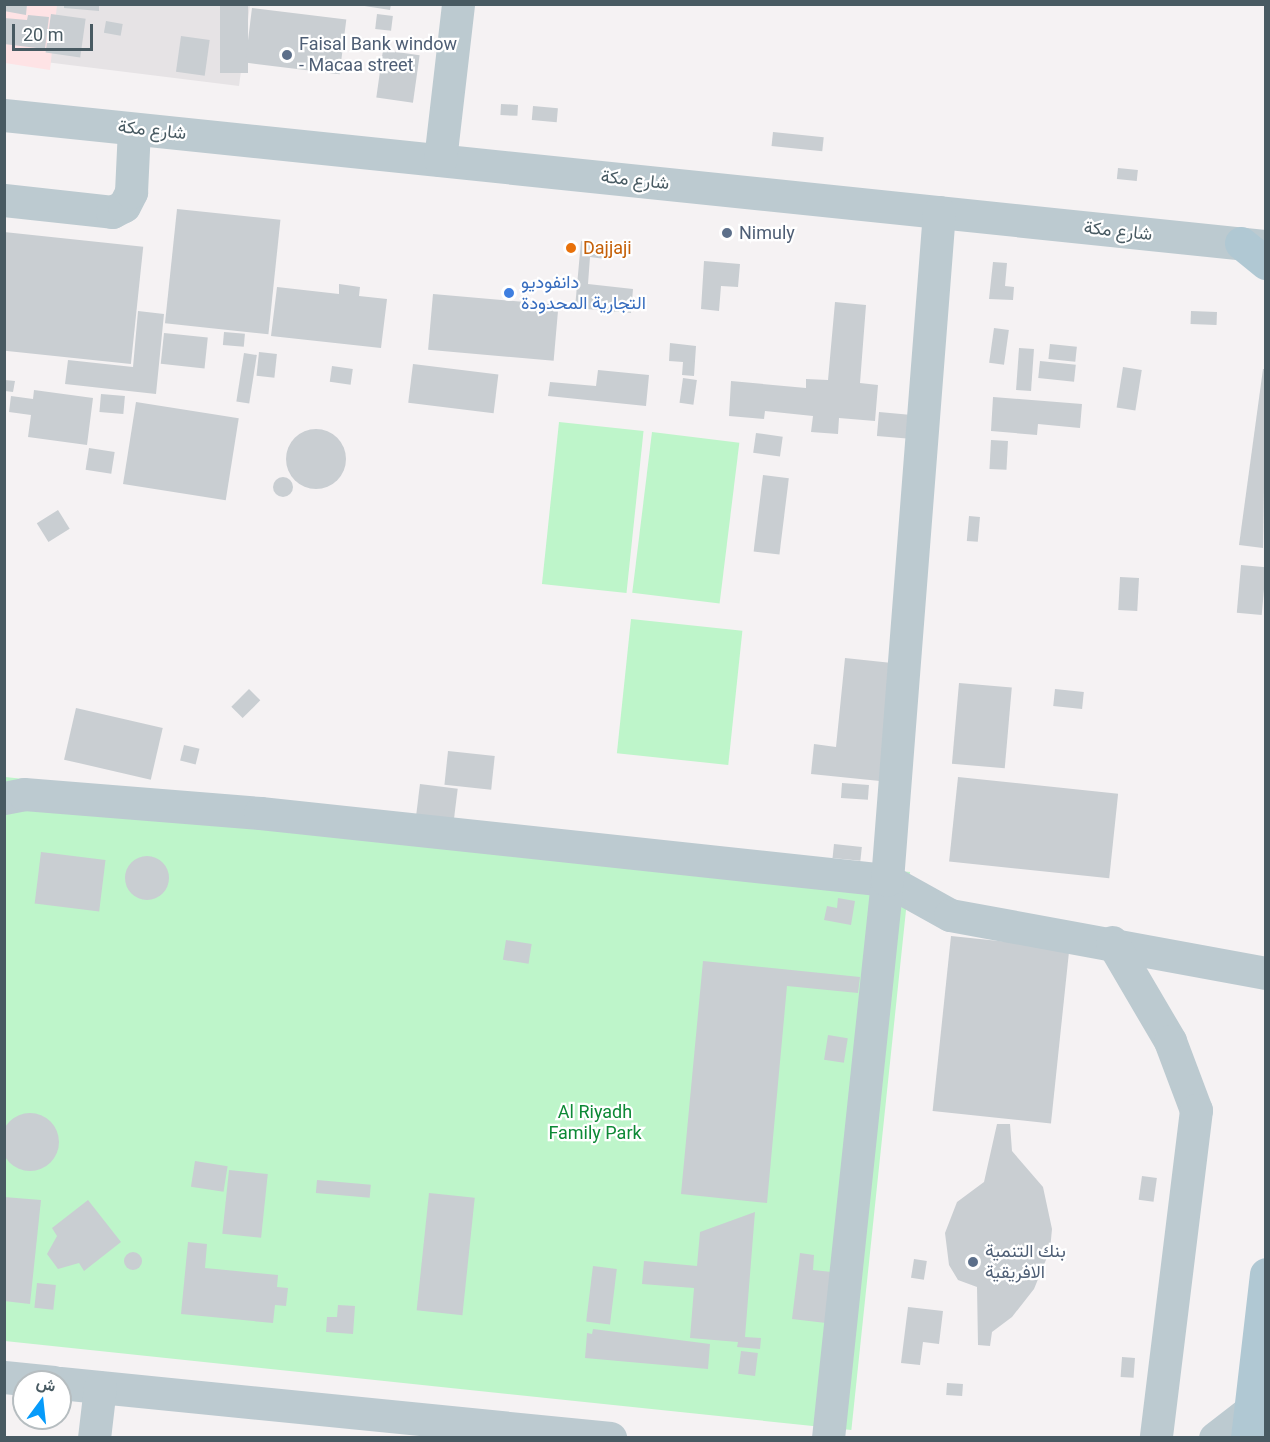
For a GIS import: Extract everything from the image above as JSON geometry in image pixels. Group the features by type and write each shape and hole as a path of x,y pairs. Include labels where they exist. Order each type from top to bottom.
{"main road":[{"path":"1249,1424 1266,1274"}],"street":[{"path":"440,160 458,4"},
{"name":"شارع مكة","path":"4,115 939,212 1258,251"},
{"path":"4,200 112,212 118,209 131,192 134,129"},
{"path":"828,1437 887,880 939,212"},
{"path":"4,798 24,794 260,813 887,880 950,915 1112,942 1266,973"},
{"path":"1112,942 1170,1041 1196,1110 1155,1437"},
{"path":"72,1384 542,1434 610,1437"},
{"path":"94,1437 100,1387"},
{"path":"1215,1437 1249,1424"}],"shaded area":[{"path":"4,5 57,5 50,70 5,63"},
{"path":"5,5 250,5 239,86 5,57"}],"green space":[{"path":"559,422 644,431 626,593 542,584"},
{"path":"652,432 739,443 720,604 632,593"},
{"path":"631,619 742,631 728,765 617,753"},
{"name":"Al Riyadh Family Park","path":"5,777 910,872 851,1430 4,1341"}],"building":[{"path":"4,4 27,4 26,15 4,11"},
{"path":"64,4 99,4 99,11 64,8"},
{"path":"220,4 248,4 248,73 220,73"},
{"path":"352,4 391,4 390,10"},
{"path":"252,8 346,20 340,74 245,63"},
{"path":"51,14 86,19 80,57 46,53"},
{"path":"377,14 393,16 391,31 375,29"},
{"path":"28,15 49,17 45,49 4,44 4,18 27,20"},
{"path":"106,21 123,24 121,36 104,33"},
{"path":"181,36 210,40 205,76 176,72"},
{"path":"383,50 420,55 413,103 376,98"},
{"path":"501,104 518,105 517,116 500,115"},
{"path":"533,106 558,108 557,122 532,120"},
{"path":"773,132 824,137 822,151 772,146"},
{"path":"1118,168 1138,170 1137,181 1117,179"},
{"path":"177,209 280,220 268,334 165,323"},
{"path":"4,232 143,247 131,364 4,351"},
{"path":"581,241 606,244 605,259 590,257 588,284 633,289 631,313 575,308"},
{"path":"704,261 740,264 738,287 721,286 719,311 701,309"},
{"path":"993,262 1007,263 1005,286 1014,287 1013,300 989,299"},
{"path":"339,284 360,287 359,296 387,299 381,348 271,336 277,287 339,294"},
{"path":"433,294 559,305 554,361 428,350"},
{"path":"835,302 866,305 860,383 878,385 875,421 839,418 838,434 811,432 813,416 765,411 764,419 729,416 731,381 806,388 806,379 828,380"},
{"path":"138,311 164,314 156,394 65,384 68,360 133,367"},
{"path":"1191,311 1217,312 1217,325 1191,324"},
{"path":"994,328 1009,330 1004,365 989,363"},
{"path":"224,332 245,334 244,347 223,345"},
{"path":"164,333 208,338 205,368 161,364"},
{"path":"670,343 696,346 694,376 682,375 683,362 669,361"},
{"path":"1050,344 1077,347 1075,362 1048,359"},
{"path":"1019,348 1034,349 1031,391 1016,390"},
{"path":"259,352 277,354 274,378 256,376"},
{"path":"244,353 257,355 249,403 236,401"},
{"path":"1040,361 1076,365 1074,382 1038,378"},
{"path":"413,364 498,374 494,413 408,403"},
{"path":"332,366 353,369 351,385 330,382"},
{"path":"1123,367 1142,370 1135,410 1117,407"},
{"path":"1263,369 1266,369 1263,548 1239,545"},
{"path":"598,370 649,375 646,406 548,396 550,382 596,386"},
{"path":"683,378 697,380 693,405 680,403"},
{"path":"5,380 15,381 13,392 5,391"},
{"path":"34,390 93,398 87,445 28,437 31,415 9,412 11,396 33,399"},
{"path":"101,394 125,396 123,414 99,412"},
{"path":"993,397 1082,404 1080,428 1038,424 1037,435 991,431"},
{"path":"136,402 239,418 226,500 123,484"},
{"path":"879,412 912,415 910,439 877,436"},
{"path":"316,429 337,438 346,459 337,480 316,489 295,480 286,459 295,438"},
{"path":"756,433 783,437 780,457 753,453"},
{"path":"991,440 1008,441 1006,470 989,469"},
{"path":"89,448 115,452 111,474 86,470"},
{"path":"763,475 789,478 779,555 754,551"},
{"path":"283,477 290,480 293,487 290,494 283,497 276,494 273,487 276,480"},
{"path":"58,510 70,529 48,542 37,523"},
{"path":"969,516 980,517 978,542 967,541"},
{"path":"1241,565 1266,567 1262,615 1237,613"},
{"path":"1120,577 1139,578 1137,611 1118,610"},
{"path":"845,658 892,663 880,781 811,774 814,744 836,747"},
{"path":"959,683 1012,688 1005,768 952,764"},
{"path":"249,689 260,700 243,718 231,707"},
{"path":"1055,689 1084,692 1082,709 1053,706"},
{"path":"76,708 163,728 151,780 64,760"},
{"path":"184,745 200,749 196,764 180,761"},
{"path":"448,751 495,756 491,790 444,785"},
{"path":"958,777 1118,794 1109,878 949,862"},
{"path":"842,783 869,785 868,800 841,798"},
{"path":"420,784 458,789 453,823 416,819"},
{"path":"834,844 862,847 860,861 833,858"},
{"path":"41,852 106,860 99,912 35,904"},
{"path":"147,856 156,857 163,862 168,869 168,887 163,894 156,899 147,900 138,899 131,894 126,887 125,878 126,869 131,862 138,857"},
{"path":"838,898 855,901 851,925 824,920 827,906 837,908"},
{"path":"951,936 1069,948 1051,1123 933,1111"},
{"path":"506,940 532,944 529,964 503,960"},
{"path":"703,961 860,977 858,993 787,986 767,1203 681,1194"},
{"path":"828,1035 848,1038 844,1063 824,1060"},
{"path":"24,1113 36,1113 51,1121 59,1136 59,1148 51,1163 36,1171 24,1171 9,1163 1,1148 1,1136 9,1121"},
{"path":"997,1124 1010,1124 1012,1151 1043,1187 1052,1229 1050,1250 1034,1289 1012,1317 992,1332 990,1346 978,1345 977,1287 958,1280 949,1265 945,1233 957,1202 984,1182"},
{"path":"195,1161 228,1166 224,1192 191,1187"},
{"path":"229,1170 268,1174 261,1238 222,1234"},
{"path":"1142,1176 1157,1178 1154,1202 1139,1200"},
{"path":"317,1180 371,1185 370,1198 316,1193"},
{"path":"429,1193 475,1198 462,1315 417,1310"},
{"path":"4,1197 41,1200 30,1304 4,1301"},
{"path":"88,1200 121,1242 84,1271 79,1263 58,1269 47,1254 57,1236 52,1228"},
{"path":"755,1212 745,1337 761,1338 760,1349 737,1347 738,1342 690,1338 694,1288 642,1284 644,1261 697,1266 700,1232"},
{"path":"188,1242 207,1244 205,1268 278,1275 277,1287 288,1288 286,1306 275,1305 273,1323 181,1314"},
{"path":"133,1252 140,1254 142,1261 140,1268 133,1270 126,1268 124,1261 126,1254"},
{"path":"800,1253 814,1255 813,1270 832,1272 826,1323 792,1319"},
{"path":"914,1259 927,1261 924,1280 911,1278"},
{"path":"593,1266 617,1269 610,1325 586,1322"},
{"path":"37,1283 56,1285 53,1310 34,1308"},
{"path":"338,1305 355,1306 353,1334 326,1332 327,1317 337,1317"},
{"path":"908,1307 943,1311 939,1344 923,1342 920,1365 901,1363"},
{"path":"593,1329 710,1344 708,1369 585,1358 587,1333 592,1334"},
{"path":"741,1351 758,1353 755,1376 738,1374"},
{"path":"1122,1357 1135,1358 1134,1378 1121,1377"},
{"path":"947,1383 963,1384 962,1396 946,1395"}],"place":[{"name":"Faisal Bank window - Macaa street","path":"287,55"},
{"name":"Nimuly","path":"727,233"},
{"name":"Dajjaji","path":"571,248"},
{"name":"دانفوديو التجارية المحدودة","path":"509,293"},
{"name":"بنك التنمية الافريقية","path":"973,1262"}]}
